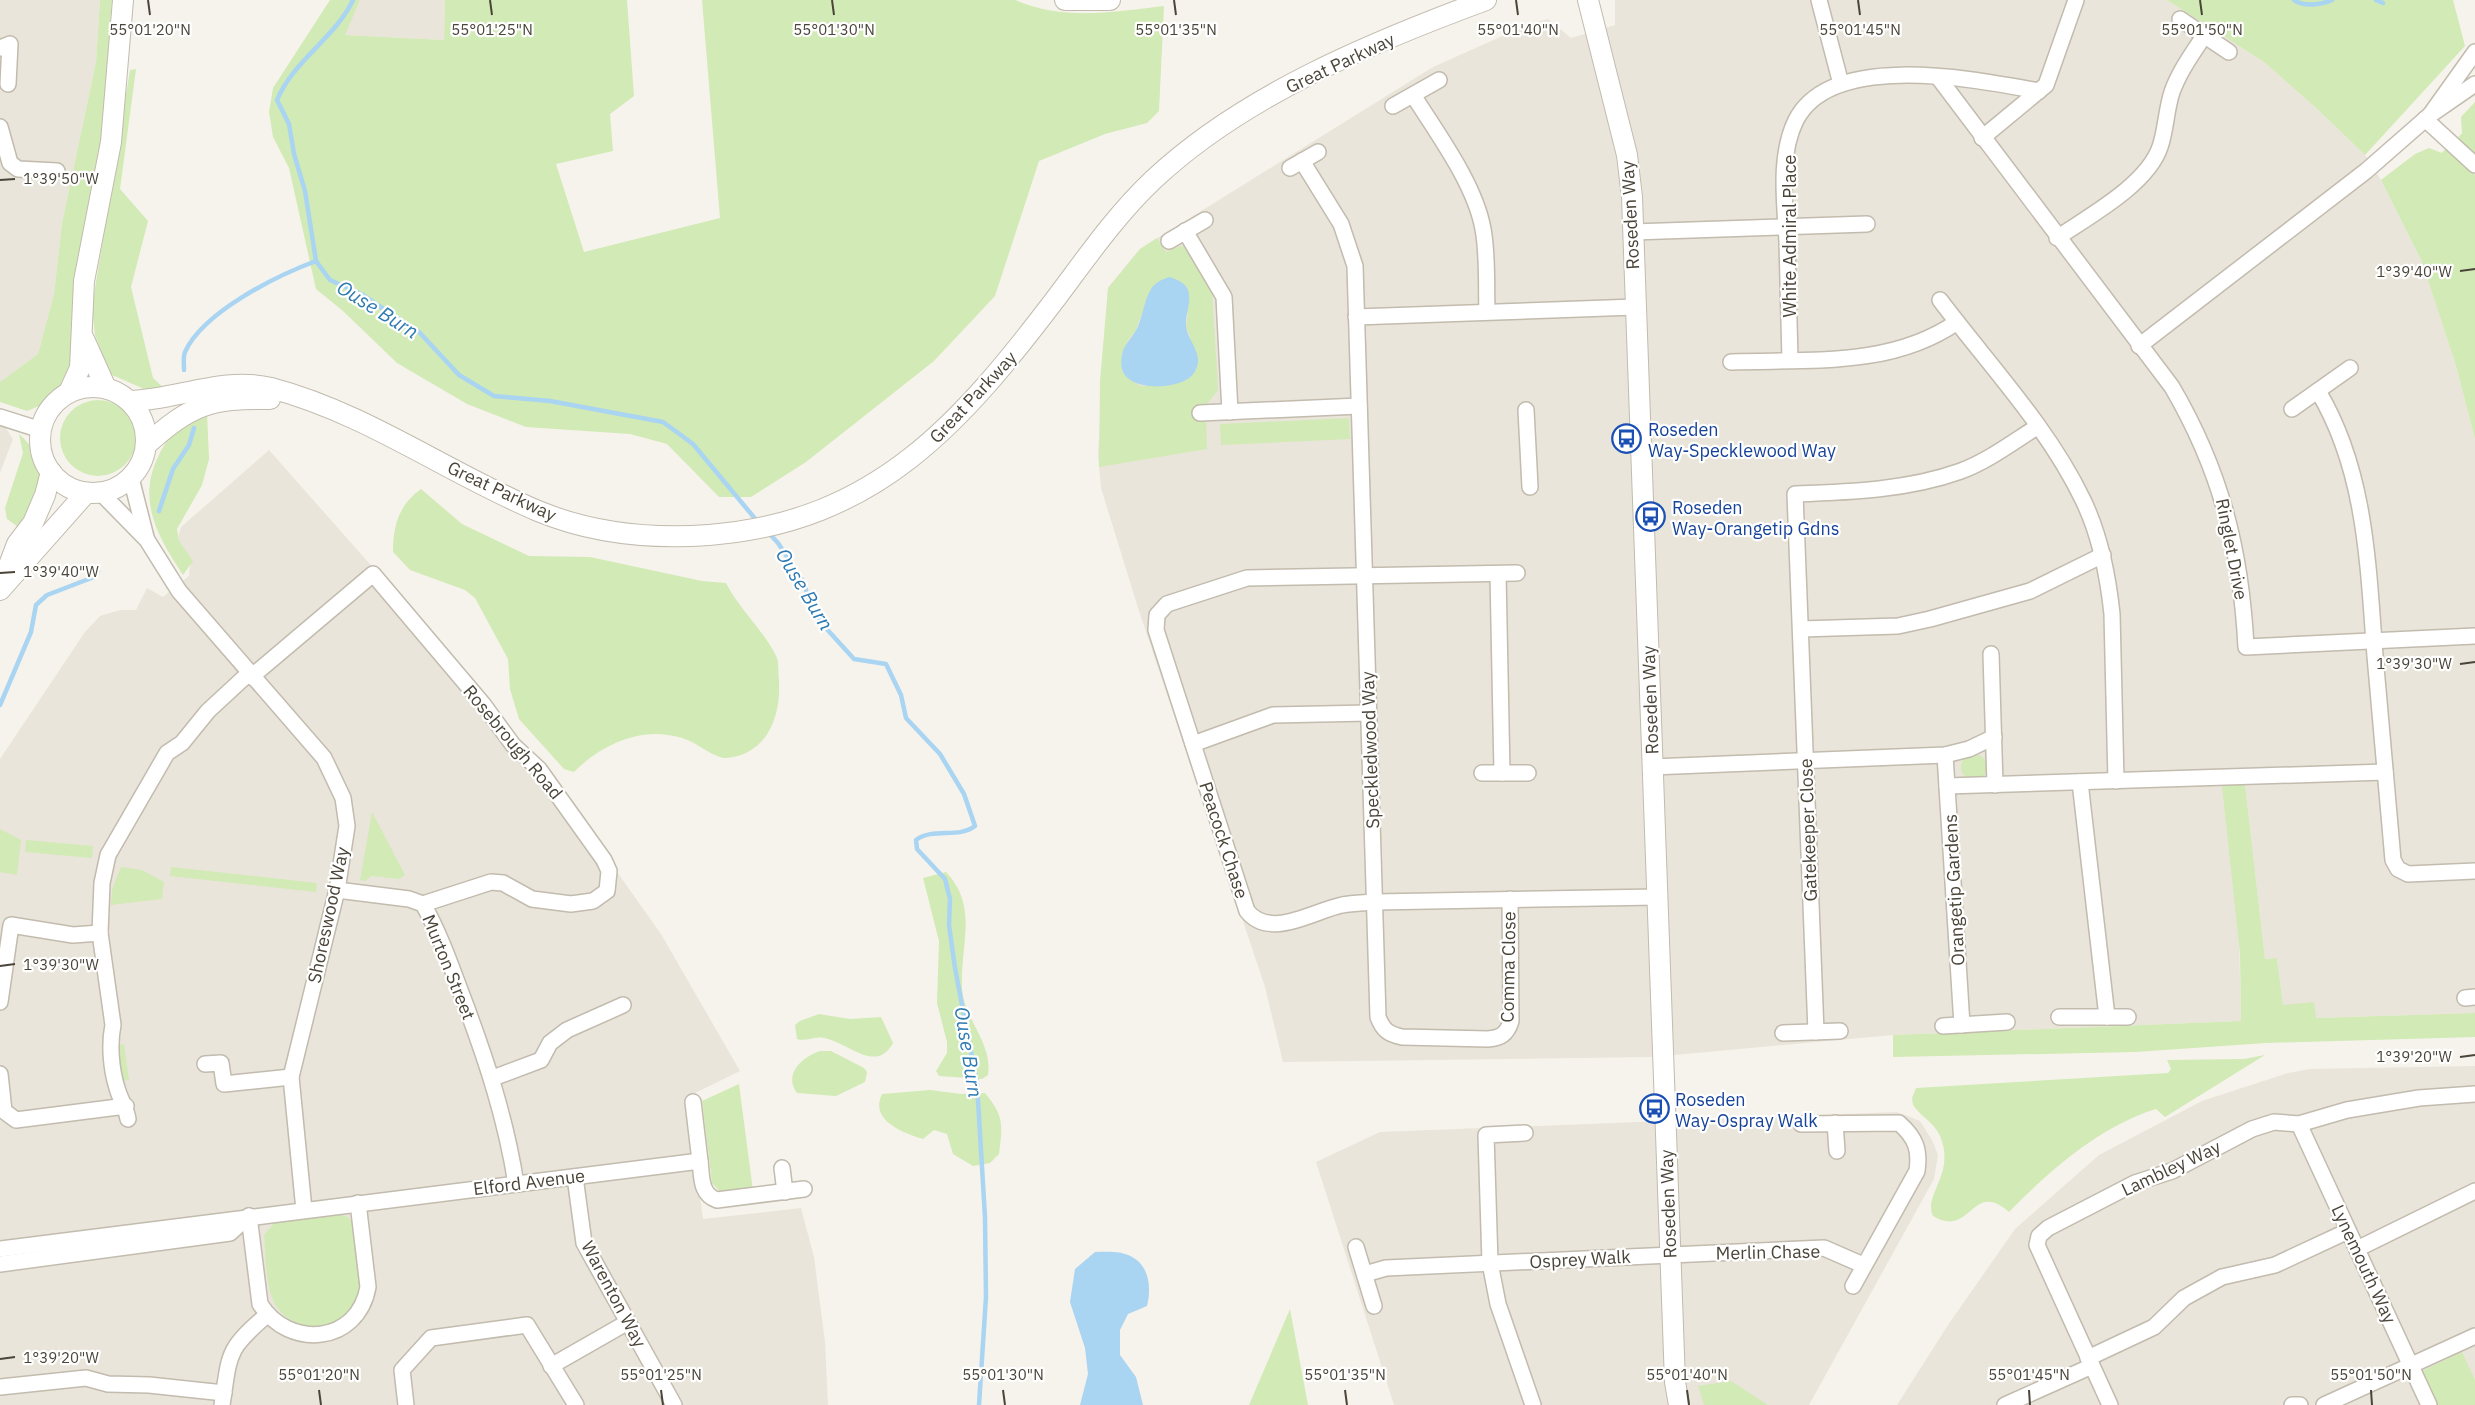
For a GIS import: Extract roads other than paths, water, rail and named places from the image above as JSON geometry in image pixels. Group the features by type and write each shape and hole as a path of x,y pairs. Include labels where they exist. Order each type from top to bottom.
{"street":[{"path":"69,393 80,368 84,281 111,142 123,0"},
{"path":"1065,0 1110,0"},
{"name":"Great Parkway","path":"130,401 158,400 199,388 242,385 269,388 400,440 539,511 581,525 668,536 735,532 793,520 835,505 866,488 902,466 950,426 1008,362 1109,229 1153,180 1220,128 1313,73 1486,0"},
{"name":"Roseden Way","path":"1587,0 1627,155 1633,232 1670,1255 1675,1382 1679,1405"},
{"path":"1819,0 1840,84"},
{"path":"1982,138 2046,85 2076,0"},
{"path":"2180,19 2229,52"},
{"path":"2057,238 2122,192 2147,170 2160,147 2172,92 2185,65 2204,36"},
{"path":"5,46 8,84"},
{"path":"2428,117 2475,52"},
{"name":"White Admiral Place","path":"1790,360 1785,167 1796,120 1810,103 1840,84 1876,77 1938,78 2039,91"},
{"name":"Ringlet Drive","path":"1938,78 2172,387 2189,417 2218,479 2237,559 2246,647 2475,636"},
{"path":"1393,106 1439,80"},
{"path":"2139,346 2366,171 2428,117 2475,84"},
{"path":"1413,94 1448,150 1470,193 1483,228 1487,312"},
{"path":"2428,117 2475,165"},
{"path":"0,127 6,140 10,164 18,169 57,171"},
{"name":"Speckledwood Way","path":"1318,152 1296,164 1341,224 1354,266 1375,902"},
{"path":"1169,241 1205,220"},
{"path":"1633,232 1867,224"},
{"path":"1185,231 1224,297 1230,412"},
{"path":"1940,300 2060,457 2084,502 2103,555 2112,614 2116,781"},
{"path":"1356,317 1635,307"},
{"path":"1731,362 1862,358 1894,352 1921,343 1957,322"},
{"path":"83,337 106,388"},
{"path":"2292,409 2350,368"},
{"path":"89,387 106,388 130,401 142,418 146,445 142,460 130,478 112,490 94,493 69,488 51,472 42,454 41,430 49,409 69,393 89,387"},
{"path":"2318,391 2334,417 2351,468 2365,526 2393,860 2398,869 2408,874 2475,871"},
{"name":"Great Parkway","path":"146,445 177,418 213,402 240,399 309,402"},
{"path":"1200,413 1359,406"},
{"path":"1526,410 1530,487"},
{"path":"0,417 41,430"},
{"name":"Gatekeeper Close","path":"1816,1032 1795,494 1897,487 1944,476 1989,458 2037,427"},
{"path":"0,590 17,544 33,523 45,495 51,472"},
{"name":"Shoreswood Way","path":"130,478 147,540"},
{"path":"0,590 94,493"},
{"name":"Shoreswood Way","path":"94,493 147,540 179,591 324,758 343,798 346,826 337,890 291,1077 304,1210"},
{"path":"1801,628 1898,626 1930,619 2030,591 2103,555"},
{"path":"1364,576 1518,573"},
{"name":"Rosebrough Road","path":"250,675 372,574 483,704 513,745 539,769 604,860 609,871 607,891 585,904 532,899 503,884 491,882 423,904"},
{"path":"1498,574 1502,773"},
{"name":"Peacock Chase","path":"1364,576 1247,578 1167,604 1161,609 1156,630 1247,910 1253,918 1260,922 1281,923 1343,905 1375,902"},
{"path":"1991,654 1995,785"},
{"path":"0,1074 4,1110 16,1120 127,1113 117,1088 110,1040 113,1025 100,933 102,883 108,855 167,753 182,743 208,711 250,675"},
{"path":"1192,744 1273,715 1369,713"},
{"path":"1652,767 1945,755 1969,749 1994,737"},
{"name":"Orangetip Gardens","path":"1945,755 1962,1025"},
{"path":"1947,786 2385,772"},
{"path":"1482,774 1528,773"},
{"path":"2080,782 2106,1017"},
{"name":"Murton Street","path":"337,890 409,898 423,904 444,947 493,1078 516,1184"},
{"path":"1375,902 1657,897"},
{"name":"Comma Close","path":"1375,902 1378,1017 1382,1026 1390,1035 1402,1037 1488,1039 1499,1038 1508,1031 1511,1021 1510,899"},
{"path":"0,1002 10,925 73,935 100,933"},
{"path":"493,1078 541,1060 550,1042 567,1030 623,1005"},
{"path":"2059,1017 2128,1017"},
{"path":"1943,1026 2007,1023"},
{"path":"1783,1033 1840,1031"},
{"path":"205,1064 221,1063 224,1084 291,1077"},
{"name":"Lambley Way","path":"2090,1362 2037,1245 2039,1236 2048,1228 2135,1184 2172,1171 2252,1129 2274,1122 2299,1124 2347,1110 2419,1098 2475,1094"},
{"path":"693,1102 704,1190 710,1197 717,1200 804,1189"},
{"path":"1835,1123 1837,1151"},
{"path":"1801,1124 1899,1123 1911,1134 1920,1153 1917,1172 1853,1286"},
{"name":"Lynemouth Way","path":"2299,1124 2429,1405"},
{"path":"1525,1133 1486,1135 1490,1263 1498,1304 1533,1405"},
{"name":"Elford Avenue","path":"0,1249 700,1161"},
{"path":"782,1168 785,1192"},
{"name":"Warenton Way","path":"575,1177 584,1242 674,1405"},
{"path":"2357,1250 2475,1191"},
{"path":"249,1216 260,1304 267,1315 294,1332 318,1335 341,1328 361,1310 368,1287 358,1203"},
{"path":"0,1264 230,1233 249,1216"},
{"path":"2005,1405 2154,1327 2184,1298 2222,1277 2275,1264 2348,1231"},
{"path":"1356,1247 1374,1306"},
{"name":"Merlin Chase","path":"1670,1255 1824,1248 1863,1265"},
{"name":"Osprey Walk","path":"1365,1274 1386,1268 1670,1255"},
{"path":"0,1386 86,1378 108,1384 149,1385 223,1399 231,1351 241,1337 267,1315"},
{"path":"551,1366 628,1322"},
{"path":"406,1405 402,1370 430,1338 527,1325 576,1405"},
{"path":"2324,1405 2475,1336"},
{"path":"2090,1362 2110,1405"},
{"path":"2292,1405 2300,1405"}],"water":[{"path":"1170,277 1183,283 1188,290 1186,326 1197,355 1197,367 1188,379 1168,386 1134,382 1126,377 1122,368 1121,360 1125,346 1138,327 1151,289"},
{"path":"1095,1252 1118,1252 1133,1257 1144,1268 1147,1275 1149,1290 1147,1306 1128,1314 1120,1330 1120,1355 1136,1377 1143,1405 1080,1405 1088,1374 1085,1348 1070,1302 1075,1269"}],"waterway":[{"name":"Ouse Burn","path":"353,0 336,26 293,73 277,100 289,124 294,154 305,191 316,261 330,280 361,294 420,333 459,375 494,396 550,401 663,422 693,444 757,521"},
{"path":"2294,0 2302,4 2332,0"},
{"path":"2376,0 2383,3"},
{"path":"184,370 185,352 194,337 207,323 242,297 281,276 316,261"},
{"path":"159,511 173,469 189,445 194,428"},
{"name":"Ouse Burn","path":"767,531 778,543 804,583 810,604 824,626 854,659 886,664 901,695 906,718 940,754 964,794 975,826 961,832 930,834 916,840 917,849 945,879 950,899 949,925 955,968 977,1084 985,1217 986,1297 979,1405"},
{"path":"0,705 31,632 36,605 47,595 94,577 98,571"}],"place":[{"name":"Roseden Way-Specklewood Way","path":"1627,439"},
{"name":"Roseden Way-Orangetip Gdns","path":"1651,517"},
{"name":"Roseden Way-Ospray Walk","path":"1654,1109"}]}
